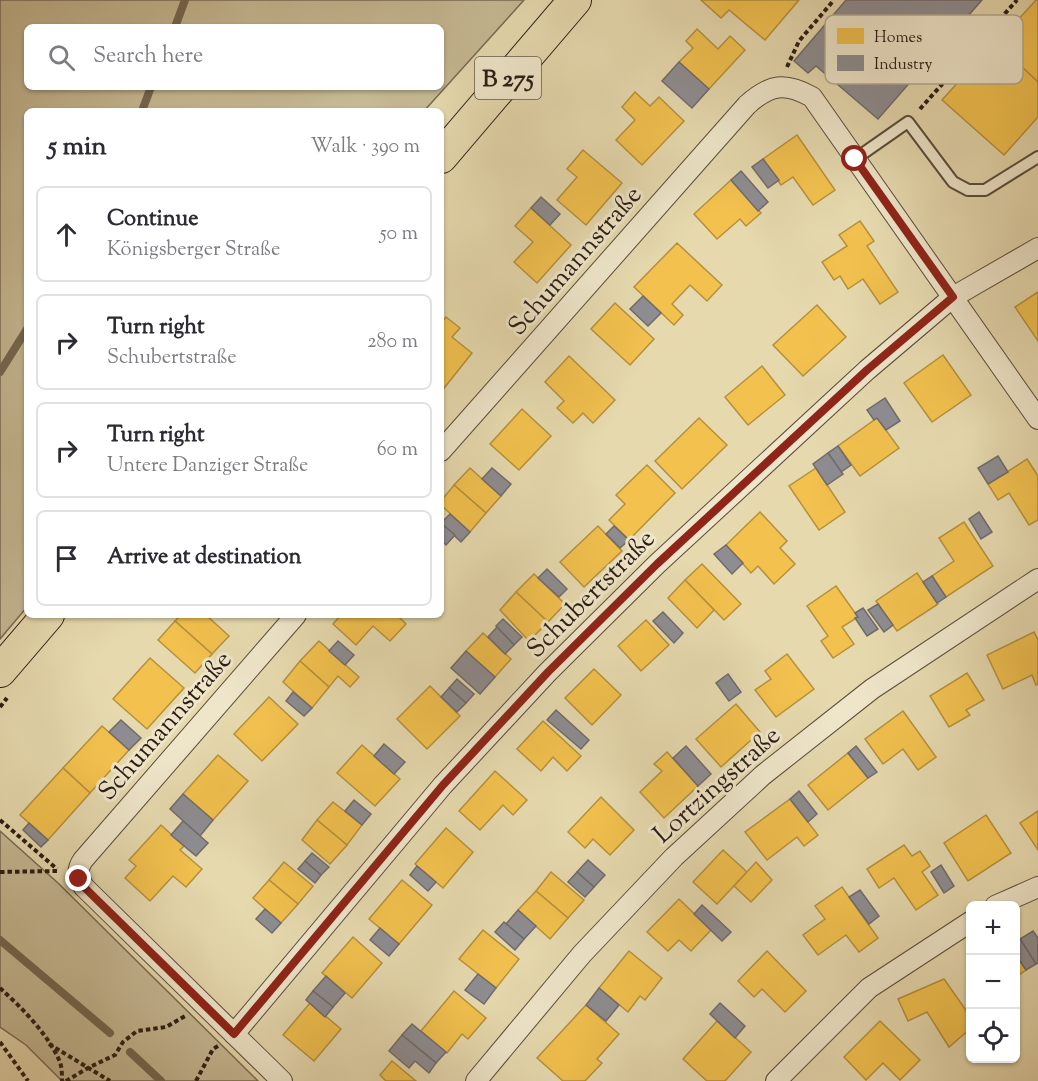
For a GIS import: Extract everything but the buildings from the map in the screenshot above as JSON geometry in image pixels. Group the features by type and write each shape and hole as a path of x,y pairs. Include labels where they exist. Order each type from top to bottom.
{"main road":[{"name":"B 275","path":"444,153 575,0"},
{"path":"0,671 45,618"}],"street":[{"name":"Schumannstraße","path":"444,448 747,105 760,93 778,87"},
{"path":"778,87 796,88 812,97 1038,419"},
{"name":"Schubertstraße","path":"234,1034 443,785 548,672 666,556 867,370 953,297 1038,248"},
{"name":"Lortzingstraße","path":"476,1081 582,954 674,857 763,775 872,689 1038,579"},
{"name":"Schumannstraße","path":"69,872 79,866 293,618"},
{"path":"69,872 282,1081"},
{"path":"1006,901 1038,887"},
{"path":"776,1081 869,988 966,924"}],"lane":[{"path":"855,159 908,122 953,182 968,190 985,189 1038,157"}],"path":[{"path":"778,87 799,41 834,0"},
{"path":"1004,15 1017,0"},
{"path":"908,122 942,84"},
{"path":"0,820 69,872"},
{"path":"0,872 69,872"},
{"path":"0,988 16,1002 48,1043 61,1064 64,1081 115,1055 123,1042 138,1030 166,1027 186,1015 201,1002"},
{"path":"196,1081 213,1049 234,1034"},
{"path":"0,1042 28,1081"},
{"path":"48,1043 110,1081"}],"shaded area":[{"path":"0,0 524,0 444,89 444,24 24,24 24,90 443,90 427,108 24,108 24,611 0,639"},
{"path":"0,831 58,883 258,1081 62,1081 26,1045 0,1027"}],"waterway":[{"path":"176,24 185,0"},
{"path":"143,108 150,90"},
{"path":"0,372 24,334"},
{"path":"0,940 110,1033"},
{"path":"130,1052 161,1081"}],"route":[{"path":"79,879 84,887 234,1034 443,785 548,672 657,564 867,370 953,297 855,159"}]}
